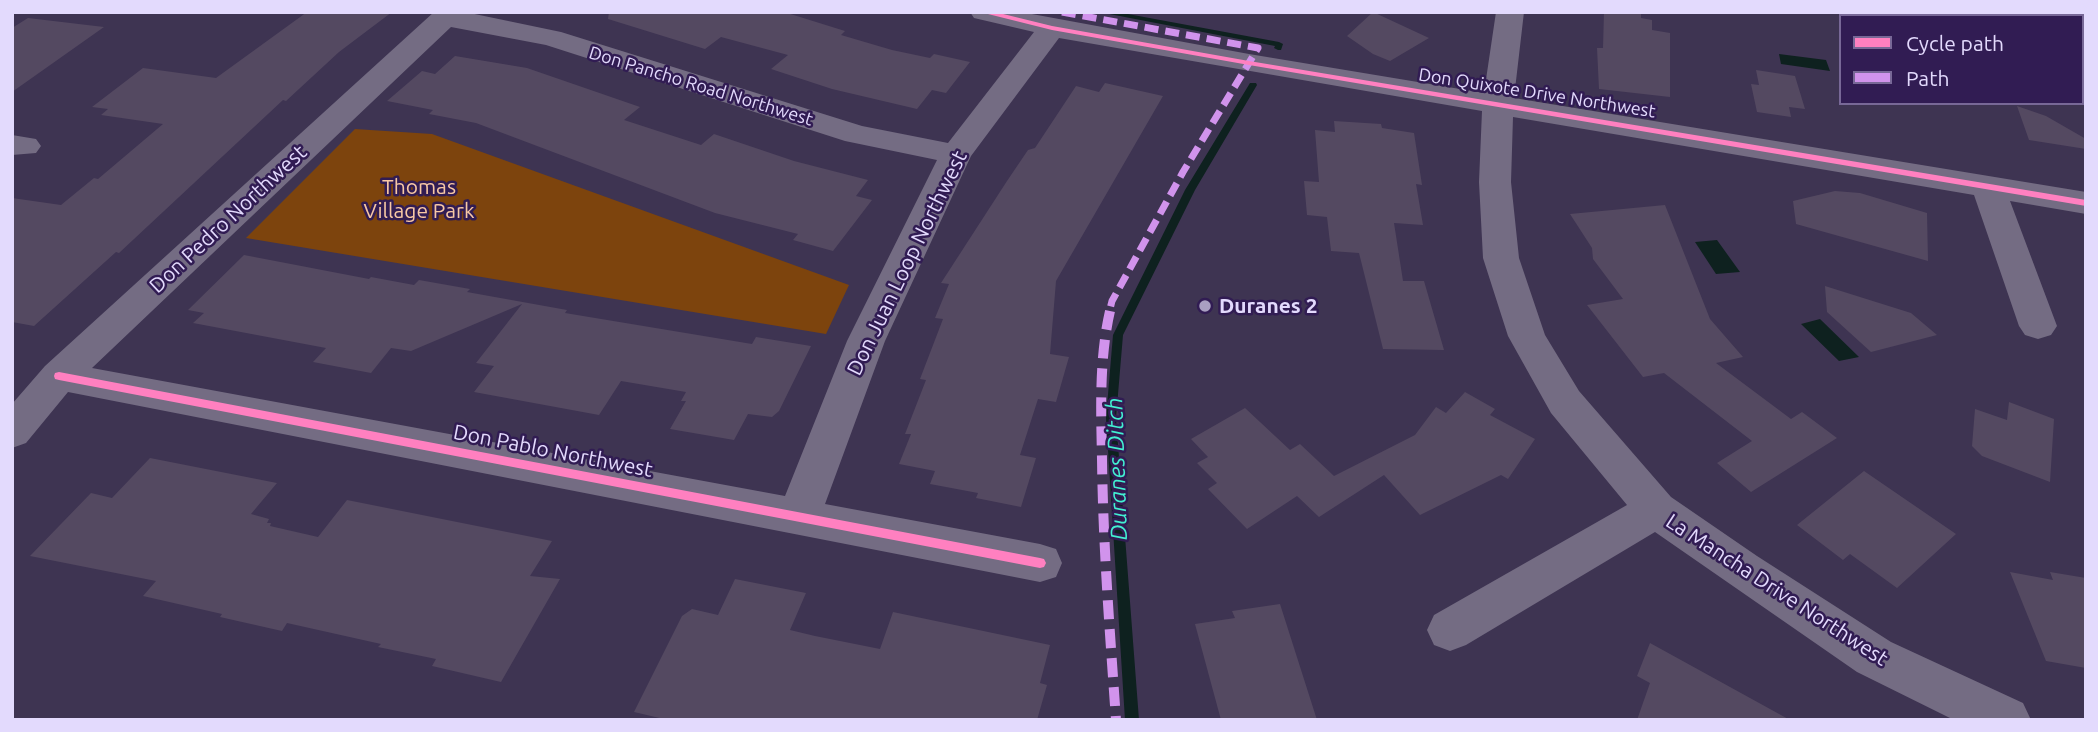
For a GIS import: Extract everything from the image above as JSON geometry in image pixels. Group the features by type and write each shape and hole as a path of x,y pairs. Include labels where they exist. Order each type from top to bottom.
{"street":[{"name":"Don Quixote Drive Northwest","path":"984,12 1052,28 2086,202"},
{"name":"La Mancha Drive Northwest","path":"1510,12 1498,104 1495,182 1501,258 1527,336 1565,402 1656,510 1741,570 1874,657 2006,720"},
{"name":"Don Pancho Road Northwest","path":"448,15 551,38 856,134 956,154"},
{"name":"Don Pedro Northwest","path":"12,432 59,376 448,15"},
{"name":"Don Juan Loop Northwest","path":"798,518 866,341 956,154 1052,28"},
{"path":"1989,187 2038,326"},
{"name":"Don Pablo Northwest","path":"59,376 1040,563"},
{"path":"1450,630 1656,510"}],"green space":[{"name":"Thomas Village Park","path":"355,129 432,134 849,285 826,334 246,238"}],"shaded area":[{"path":"1779,54 1826,60 1830,71 1781,64"},
{"path":"1717,240 1740,272 1716,274 1695,242"},
{"path":"1820,319 1859,357 1839,361 1801,324"}],"building":[{"path":"307,12 392,12 339,52 286,101 283,100 119,253 116,252 34,326 12,322 12,198 61,205 94,178 98,179 163,124 101,115 108,109 92,107 143,68 216,78"},
{"path":"609,12 784,12 845,31 841,35 892,50 930,58 934,54 970,62 946,93 932,90 917,109 832,89 771,69 788,55 721,37 705,49 608,19"},
{"path":"1373,12 1429,38 1390,61 1373,54 1347,36"},
{"path":"1604,12 1641,12 1641,18 1652,20 1652,30 1670,33 1670,97 1599,89 1597,48 1603,48"},
{"path":"28,18 104,27 12,92 12,28"},
{"path":"455,56 527,68 640,107 624,120 701,145 714,134 794,161 868,180 856,196 872,200 833,251 793,240 798,234 715,213 476,123 429,114 433,110 387,101 422,71 435,74"},
{"path":"1756,70 1795,76 1805,109 1789,107 1791,117 1757,112 1751,84 1759,85"},
{"path":"1105,83 1163,96 1056,281 1050,354 1069,357 1056,402 1038,399 1020,455 1036,458 1021,507 976,498 978,493 930,484 935,471 899,464 911,434 905,434 926,380 920,379 943,319 935,318 949,284 941,283 1028,150 1035,148 1076,86 1099,92"},
{"path":"2017,106 2046,116 2086,139 2086,149 2029,140"},
{"path":"1334,121 1381,124 1382,128 1414,133 1422,185 1416,184 1423,225 1394,223 1403,281 1424,281 1444,350 1383,349 1359,253 1331,251 1327,217 1307,215 1304,181 1319,182 1315,130 1335,132"},
{"path":"1835,191 1860,193 1927,213 1928,261 1796,224 1793,201"},
{"path":"1665,205 1710,319 1743,357 1716,363 1791,419 1802,412 1837,438 1751,492 1717,463 1752,441 1664,373 1643,377 1587,305 1623,299 1593,259 1592,248 1570,214"},
{"path":"244,255 369,279 371,277 414,285 419,280 470,289 467,292 567,310 565,313 752,344 756,337 811,346 779,411 772,417 748,414 734,440 670,429 686,401 681,401 686,392 621,381 599,415 474,392 494,366 476,363 522,304 411,351 391,348 371,373 313,362 326,348 193,323 204,313 188,310"},
{"path":"1825,286 1911,313 1937,335 1871,352 1827,312"},
{"path":"1465,392 1495,409 1490,415 1535,439 1508,479 1501,475 1420,515 1384,475 1319,517 1297,496 1247,529 1208,489 1217,483 1197,463 1208,457 1191,439 1245,408 1290,450 1300,444 1334,476 1415,435 1436,407 1446,413"},
{"path":"2009,402 2054,419 2050,482 1982,456 1972,446 1975,409 2007,420"},
{"path":"150,458 277,483 251,514 269,519 267,523 271,523 270,526 318,537 347,500 552,541 530,576 560,579 501,682 432,666 436,659 378,647 381,644 287,623 282,631 220,617 222,614 143,596 156,581 30,556 91,493 112,498"},
{"path":"1864,471 1956,534 1897,588 1850,554 1843,560 1797,525"},
{"path":"2010,572 2053,580 2050,572 2086,578 2086,668 2046,661"},
{"path":"735,579 806,593 790,630 815,636 880,649 893,612 1050,645 1040,683 1047,685 1037,720 668,720 634,712 682,616 692,609 718,615"},
{"path":"1280,604 1317,720 1221,720 1195,624 1235,618 1232,611"},
{"path":"1650,643 1790,720 1637,720 1650,683 1637,676"}],"waterway":[{"path":"1103,12 1279,44 1278,48"},
{"name":"Duranes Ditch","path":"1132,720 1111,418 1118,335 1190,190 1253,85"}],"marked path":[{"path":"1062,12 1258,48 1183,172 1112,301 1104,338 1101,409 1103,535 1116,720"}],"cycle path":[{"path":"984,12 1052,28 1249,63 2086,203"},
{"path":"59,376 1040,563"}],"place":[{"name":"Duranes 2","path":"1205,306"}]}
